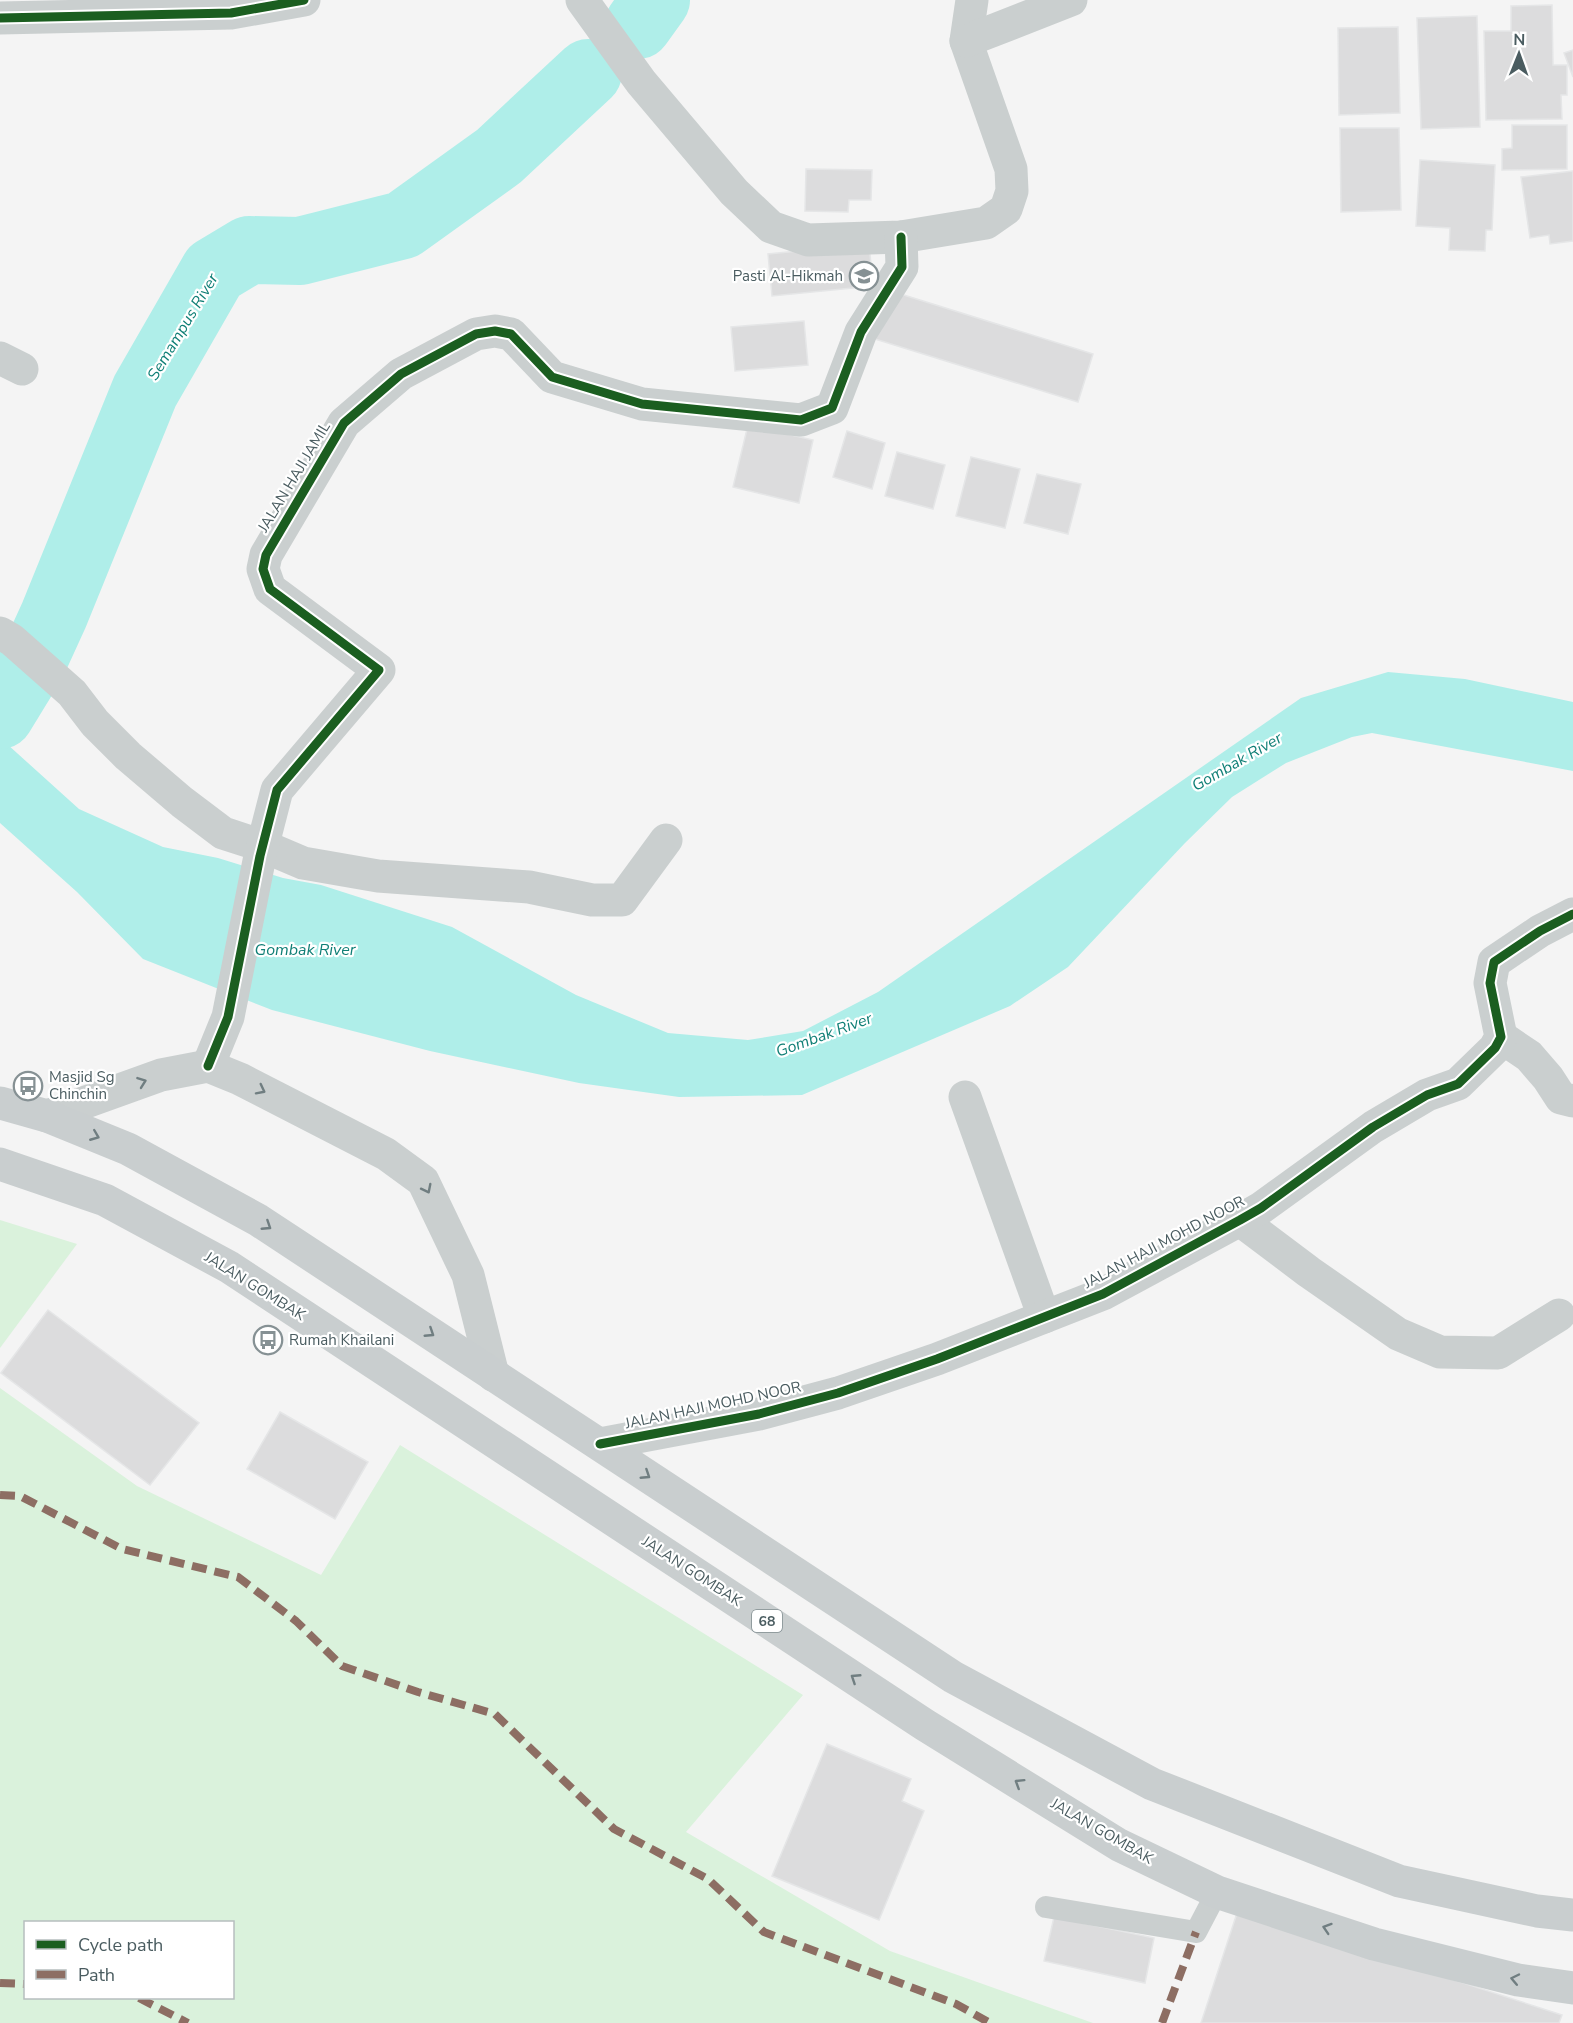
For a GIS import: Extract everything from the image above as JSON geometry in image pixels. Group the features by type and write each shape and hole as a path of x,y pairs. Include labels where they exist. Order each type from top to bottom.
{"main road":[{"path":"0,1103 47,1116 128,1149 258,1220 953,1677 1152,1784 1399,1881 1537,1911 1573,1915"},
{"name":"JALAN GOMBAK","path":"0,1164 105,1200 229,1267 925,1725 1119,1845 1217,1892 1374,1944 1518,1980 1573,1988"}],"street":[{"path":"0,18 231,13 304,0"},
{"path":"582,0 641,82 734,192 771,227 808,240 902,237 986,223 1006,208 1012,191 1011,169 966,41 972,0"},
{"path":"966,41 1071,0"},
{"name":"JALAN HAJI JAMIL","path":"262,851 277,790 379,670 270,589 263,570 266,555 344,423 401,374 476,334 495,331 511,334 552,377 642,404 801,420 832,408 861,332 902,267 902,237"},
{"path":"6,636 72,693 95,723 128,756 182,802 223,833 262,851 303,863 378,876 529,887 592,900 621,900 666,840"},
{"path":"208,1066 228,1017 262,851"},
{"path":"1573,914 1540,930 1494,962 1490,983 1501,1037 1529,1056 1561,1098 1573,1101"},
{"name":"JALAN HAJI MOHD NOOR","path":"600,1444 759,1414 838,1393 937,1359 1103,1294 1261,1208 1373,1127 1427,1095 1458,1084 1495,1048 1501,1037"},
{"path":"47,1116 161,1075 208,1066 240,1079 376,1149 423,1180 468,1275 493,1375"},
{"path":"965,1097 1044,1317"},
{"path":"1240,1220 1398,1334 1440,1352 1498,1353 1559,1315"}],"lane":[{"path":"1046,1907 1196,1932 1217,1892"}],"green space":[{"path":"0,1220 77,1244 0,1348"},
{"path":"0,1388 137,1486 321,1575 400,1445 803,1695 686,1832 890,1951 1093,2023 0,2023"}],"water":[{"name":"Gombak River","path":"1388,672 1465,679 1573,702 1573,771 1372,733 1352,737 1286,763 1232,797 1185,843 1068,967 1010,1006 802,1095 679,1097 579,1083 430,1051 272,1010 143,959 77,892 0,823 0,741 7,744 79,809 163,847 218,858 283,878 321,885 452,927 576,995 668,1033 748,1040 803,1031 878,992 1301,698"}],"building":[{"path":"1552,5 1553,65 1567,65 1567,95 1561,95 1562,119 1486,120 1484,31 1511,31 1511,6"},
{"path":"1477,16 1480,127 1421,129 1417,18"},
{"path":"1398,27 1400,113 1339,115 1338,28"},
{"path":"1573,50 1573,77 1564,53"},
{"path":"1512,125 1567,125 1567,169 1502,170 1502,149 1512,148"},
{"path":"1340,128 1399,128 1401,210 1341,212"},
{"path":"1420,160 1495,165 1492,230 1486,230 1485,251 1449,250 1450,228 1416,226"},
{"path":"806,169 872,170 871,200 849,200 848,212 805,211"},
{"path":"1573,171 1573,241 1550,244 1549,235 1530,238 1521,177"},
{"path":"869,244 873,286 772,296 768,254"},
{"path":"891,291 1093,354 1078,402 875,339"},
{"path":"804,321 808,365 735,371 731,327"},
{"path":"748,425 813,440 799,503 733,487"},
{"path":"847,431 885,443 872,489 833,477"},
{"path":"897,452 945,465 933,509 885,496"},
{"path":"971,457 1020,469 1005,528 956,516"},
{"path":"1037,474 1081,484 1068,534 1024,523"},
{"path":"48,1310 199,1423 150,1485 1,1373"},
{"path":"280,1412 368,1462 335,1519 247,1469"},
{"path":"827,1744 911,1779 902,1801 924,1811 879,1920 772,1876"},
{"path":"1238,1910 1562,2015 1559,2023 1201,2023"},
{"path":"1054,1917 1154,1938 1145,1983 1044,1961"}],"waterway":[{"name":"Semampus River","path":"638,25 656,0"},
{"name":"Semampus River","path":"0,715 33,661 54,615 145,391 214,271 249,250 300,251 403,225 499,156 588,73"}],"marked path":[{"path":"0,1495 20,1496 122,1549 238,1577 296,1621 342,1666 418,1692 495,1714 614,1829 708,1879 764,1932 956,2004 990,2023"},
{"path":"1162,2023 1196,1932"},
{"path":"0,1983 24,1984"},
{"path":"141,1999 188,2023"}],"cycle path":[{"path":"0,18 231,13 304,0"},
{"path":"208,1066 228,1017 260,856 277,790 379,670 270,589 263,569 266,555 344,423 401,374 476,334 495,331 511,334 552,377 642,404 801,420 832,408 861,332 902,267 901,237"},
{"path":"600,1444 759,1414 838,1393 937,1359 1103,1294 1240,1220 1261,1208 1373,1127 1427,1095 1458,1084 1495,1048 1501,1037 1490,983 1494,962 1540,931 1573,914"}],"place":[{"name":"Pasti Al-Hikmah","path":"864,276"},
{"name":"Masjid Sg Chinchin","path":"28,1086"},
{"name":"Rumah Khailani","path":"268,1340"}]}
